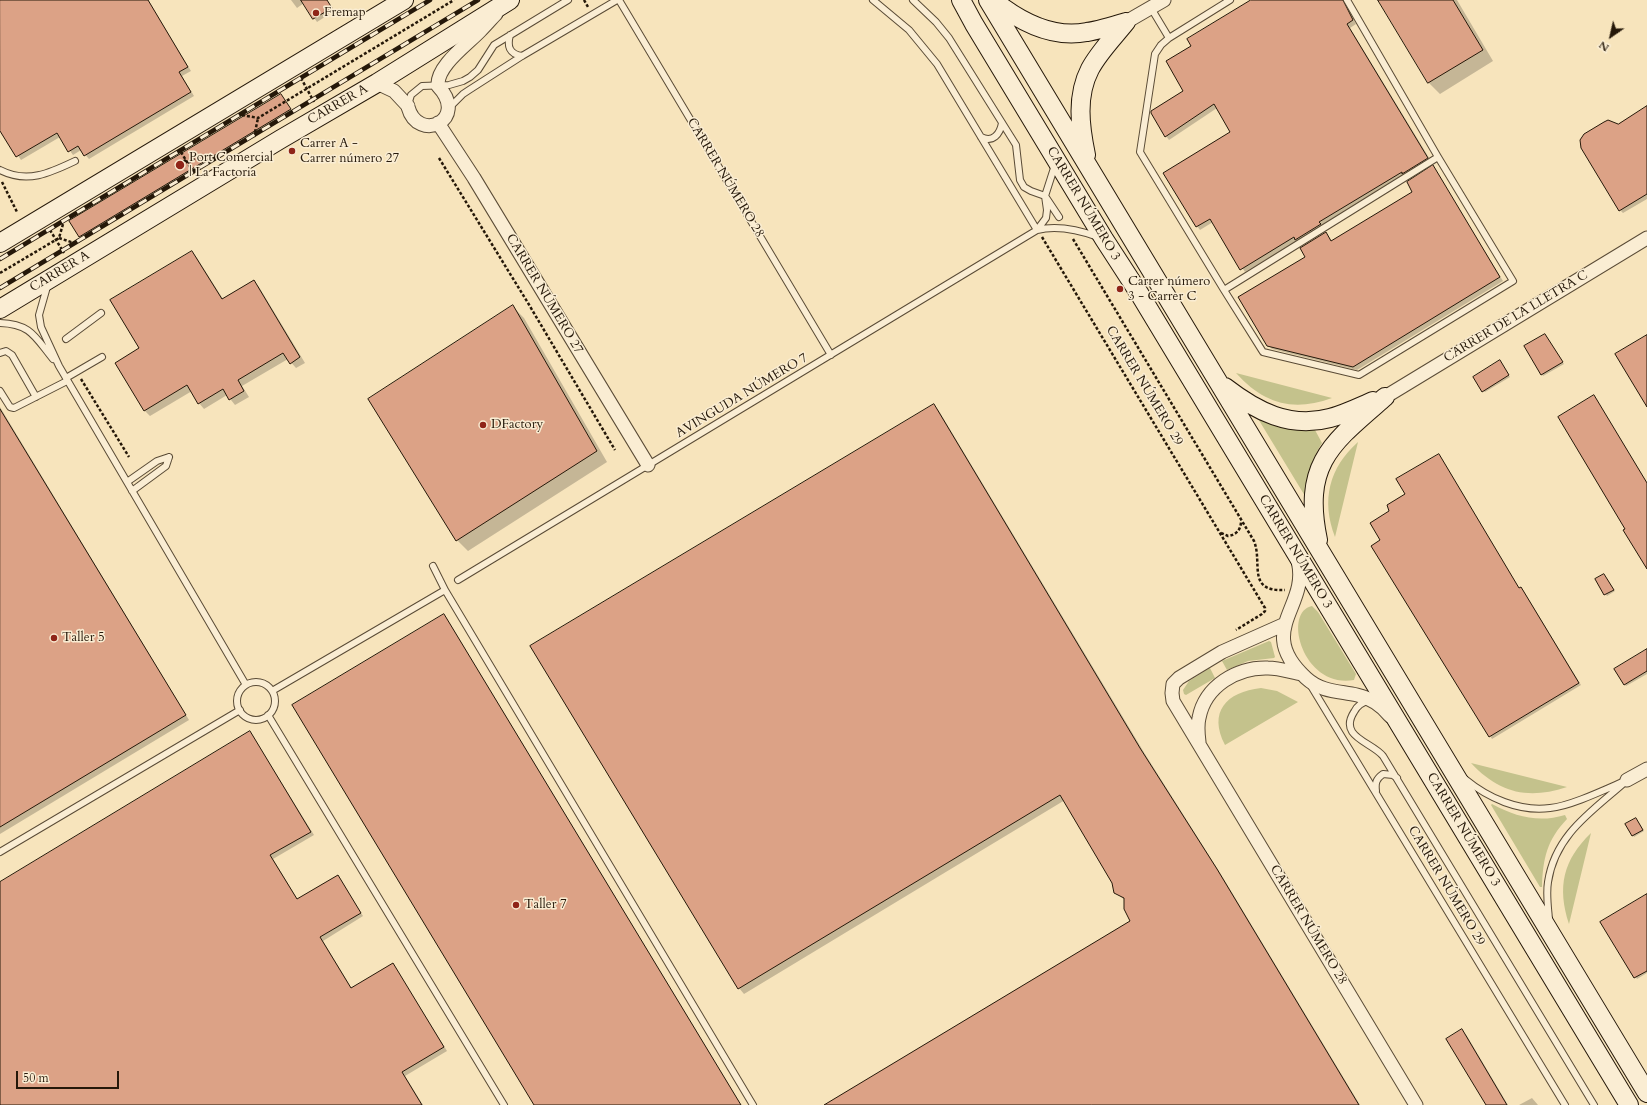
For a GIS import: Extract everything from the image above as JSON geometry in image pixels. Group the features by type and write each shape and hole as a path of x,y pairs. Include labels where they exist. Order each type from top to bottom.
{"main road":[{"path":"0,243 404,0"},
{"path":"947,0 974,24"},
{"name":"CARRER NÚMERO 3","path":"961,0 974,24 1104,239 1139,293 1629,1105"},
{"name":"CARRER NÚMERO 3","path":"988,0 1647,1092"},
{"path":"993,0 1022,20 1056,32 1086,32 1126,22"},
{"name":"CARRER A","path":"0,308 310,121 377,83 508,2"},
{"path":"1090,171 1080,130 1081,98 1084,84 1090,69 1126,22"},
{"path":"1218,382 1254,408 1285,420 1298,422 1330,418 1385,397"},
{"path":"1321,552 1314,513 1315,485 1320,467 1327,453 1336,441 1385,397"}],"street":[{"path":"1126,22 1164,0"},
{"path":"377,83 394,91 408,107 413,119 418,123 430,126 438,123 447,115 449,108 446,95 438,86 438,79 442,70 458,51 508,2"},
{"name":"CARRER NÚMERO 27","path":"438,123 474,178 648,465"},
{"name":"CARRER DE LA LLETRA C","path":"1385,397 1647,238"},
{"path":"1296,553 1300,570 1299,588 1285,624 1283,636 1286,650 1293,663 1305,677 1320,687 1332,692 1358,696 1371,701 1385,710 1401,727"},
{"name":"CARRER NÚMERO 28","path":"1285,624 1222,652 1179,678 1173,684 1172,693 1174,701 1416,1105"},
{"path":"1199,744 1197,728 1199,716 1210,694 1218,684 1234,674 1255,669 1268,668 1305,677"},
{"path":"1627,780 1647,769"}],"lane":[{"path":"408,107 411,95 415,90 422,86 438,86 463,81 474,75 494,46 568,0"},
{"path":"605,0 611,2 618,0"},
{"path":"449,108 463,94 522,56 618,0"},
{"name":"CARRER NÚMERO 28","path":"618,0 831,355"},
{"path":"873,0 895,17 923,46 948,82 1037,230"},
{"path":"913,0 936,22 949,38 1016,145 1020,180 1024,187 1045,196 1060,217"},
{"path":"1230,0 1169,38 1161,45 1155,54 1140,152 1263,352 1359,376 1513,281 1438,157 1347,0"},
{"path":"1151,8 1169,38"},
{"path":"510,35 508,42 510,50 516,55 522,56"},
{"path":"981,137 992,139 999,133 1002,123"},
{"path":"1224,290 1438,157"},
{"name":"AVINGUDA NÚMERO 7","path":"1037,230 1046,218 1047,210 1045,196 1057,160"},
{"path":"0,170 11,176 41,176 75,161"},
{"name":"AVINGUDA NÚMERO 7","path":"458,580 1037,230 1045,228 1066,228 1104,239"},
{"path":"55,275 46,289 39,315 41,327 59,366 246,685"},
{"path":"66,339 101,313"},
{"path":"0,323 22,326 31,332 59,366"},
{"path":"0,353 6,351 12,355 36,396"},
{"path":"0,391 10,407 14,408 102,357"},
{"path":"127,482 157,461 169,457 166,466 132,491"},
{"path":"433,566 445,590 753,1105"},
{"path":"272,691 445,590"},
{"name":"CARRER NÚMERO 29","path":"1305,677 1565,1105"},
{"path":"255,682 262,683 272,691 274,704 268,715 259,719 253,719 244,715 237,704 237,698 246,685 255,682"},
{"name":"CARRER NÚMERO 29","path":"1371,701 1362,704 1354,711 1350,720 1351,730 1360,740 1380,752 1398,779 1594,1105"},
{"path":"0,852 240,710"},
{"path":"268,715 504,1105"},
{"path":"1449,764 1476,788 1512,805 1532,809 1550,808 1567,804 1627,780"},
{"path":"1376,792 1376,780 1383,774 1393,776 1398,779"},
{"path":"1550,932 1548,882 1558,849 1573,828 1627,780"}],"path":[{"path":"258,118 454,0"},
{"path":"299,74 315,104"},
{"path":"180,150 193,172"},
{"path":"175,167 200,156"},
{"name":"CARRER NÚMERO 27","path":"439,158 528,303 615,450"},
{"path":"0,178 17,212"},
{"path":"47,225 57,239 65,255"},
{"name":"CARRER NÚMERO 29","path":"1066,228 1256,546 1257,575 1263,584 1268,587 1287,590 1297,584 1300,578"},
{"name":"CARRER NÚMERO 29","path":"1037,230 1219,531 1265,610 1262,614 1234,631"},
{"path":"0,273 57,239"},
{"path":"76,372 129,457"},
{"path":"1219,531 1228,536 1235,534 1241,527 1240,518"}],"shaded area":[{"path":"1236,373 1332,398 1304,404 1280,402 1257,392"},
{"path":"1257,417 1300,430 1315,430 1322,443 1310,468 1307,496 1305,496"},
{"path":"1358,442 1335,537 1329,510 1328,498 1330,485 1340,463"},
{"path":"1312,606 1318,612 1356,674 1354,680 1336,680 1322,673 1310,662 1303,649 1299,634 1299,621 1303,611"},
{"path":"1269,641 1271,642 1274,658 1248,661 1227,670 1222,661"},
{"path":"1210,668 1215,678 1186,695 1184,694 1183,690 1189,681"},
{"path":"1261,688 1277,691 1298,702 1225,745 1220,733 1219,723 1220,714 1224,706 1230,699 1238,694"},
{"path":"1471,763 1567,787 1539,793 1515,791 1492,781"},
{"path":"1492,804 1501,809 1528,817 1546,818 1565,815 1567,819 1555,834 1547,850 1542,887 1540,887 1491,805"},
{"path":"1591,833 1569,924 1563,898 1565,875 1574,853"}],"building":[{"path":"0,0 148,0 188,67 179,72 191,92 84,156 78,146 68,152 57,133 16,157 0,131"},
{"name":"Fremap","path":"301,0 327,0 332,8 313,19"},
{"path":"1251,0 1343,0 1353,20 1347,24 1428,158 1319,222 1321,224 1295,240 1294,237 1240,270 1210,219 1196,227 1163,173 1230,132 1214,104 1165,137 1151,111 1183,91 1166,61 1191,46 1187,39"},
{"path":"1378,0 1453,0 1483,50 1428,83"},
{"path":"281,94 291,109 79,237 69,221"},
{"path":"1647,106 1647,194 1619,211 1581,148 1580,140 1584,134 1604,122 1608,120 1618,124"},
{"path":"1433,165 1500,277 1353,367 1267,346 1238,297 1305,257 1300,248 1326,232 1331,241 1412,192 1407,182"},
{"path":"192,251 222,299 254,280 300,357 290,364 283,353 238,380 244,391 229,400 223,389 198,404 187,385 144,411 115,363 139,348 110,300"},
{"name":"DFactory","path":"513,305 597,451 456,541 368,399"},
{"path":"1545,334 1563,362 1541,375 1524,346"},
{"path":"1647,335 1647,407 1615,354"},
{"path":"1500,360 1509,375 1482,392 1473,377"},
{"path":"1594,395 1647,483 1647,569 1623,530 1625,529 1558,417"},
{"path":"934,404 1140,748 1217,869 1359,1105 824,1105 1130,921 1124,909 1124,898 1114,893 1112,883 1060,795 738,989 530,646"},
{"name":"Taller 5","path":"0,409 186,715 0,827"},
{"path":"1439,454 1519,588 1521,587 1579,683 1489,737 1371,546 1380,540 1370,523 1389,511 1387,505 1405,494 1396,479"},
{"path":"1604,574 1614,590 1604,595 1595,579"},
{"name":"Taller 7","path":"444,614 741,1105 534,1105 292,705"},
{"path":"1647,649 1647,671 1624,685 1614,669"},
{"path":"250,731 311,832 270,855 297,899 338,875 361,913 320,937 351,988 393,963 444,1047 402,1072 422,1105 0,1105 0,882"},
{"path":"1636,818 1643,830 1632,836 1625,824"},
{"path":"1647,894 1647,971 1634,978 1600,922"},
{"path":"1462,1029 1507,1105 1486,1105 1446,1039"}],"railway":[{"path":"0,259 430,0"},
{"path":"0,288 478,0"}],"place":[{"name":"Fremap","path":"316,13"},
{"name":"Carrer A - Carrer número 27","path":"292,151"},
{"name":"Port Comercial | La Factoria","path":"180,165"},
{"name":"Carrer número 3 - Carrer C","path":"1120,289"},
{"name":"DFactory","path":"483,425"},
{"name":"Taller 5","path":"54,638"},
{"name":"Taller 7","path":"516,905"}]}
